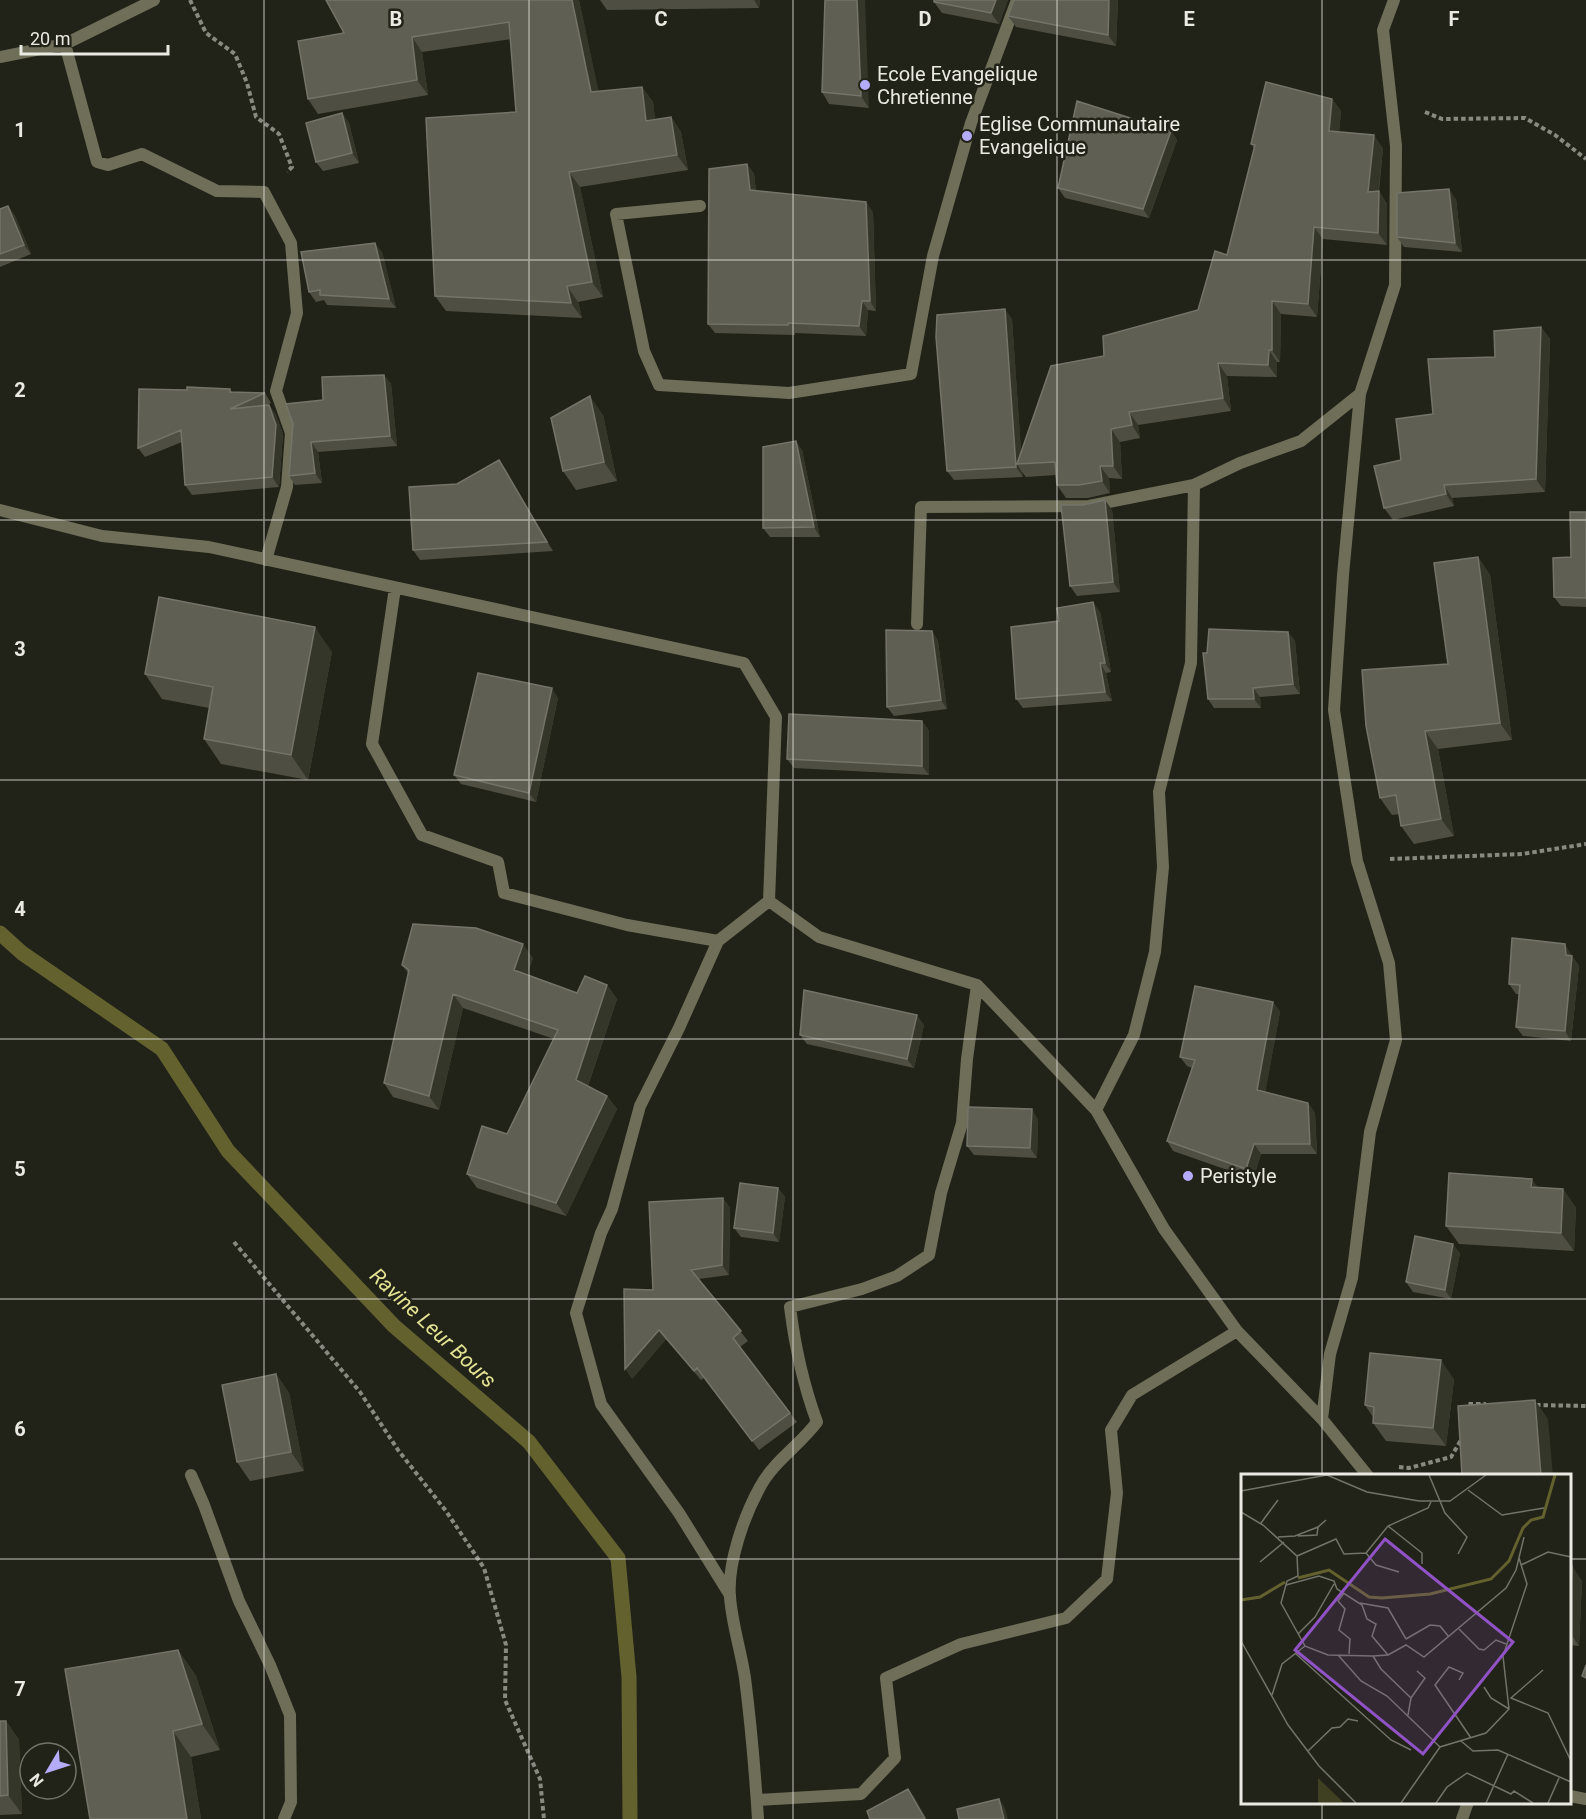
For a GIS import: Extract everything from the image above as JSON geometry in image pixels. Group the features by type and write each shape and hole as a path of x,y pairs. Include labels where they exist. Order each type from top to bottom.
{"street":[{"path":"0,57 65,44 154,0"},
{"path":"700,206 616,214 644,351 659,385 789,393 911,374 933,256 971,123 1017,0"},
{"path":"1322,1419 1330,1354 1352,1278 1370,1132 1396,1040 1389,963 1357,861 1334,710 1343,575 1360,394 1395,285 1396,146 1383,30 1394,0"},
{"path":"65,44 97,162 108,165 142,154 218,192 264,192 291,243 297,313 276,392 291,433 287,487 266,560"},
{"path":"917,624 921,507 1089,506 1194,485 1240,463 1301,441 1360,394"},
{"path":"1096,1110 1134,1035 1155,952 1163,867 1159,792 1191,663 1194,485"},
{"path":"0,510 102,536 209,547 744,663 776,717 769,901 718,941 679,1028 640,1106 612,1209 601,1233 576,1312 601,1404 679,1513 730,1595"},
{"path":"395,588 372,744 422,835 498,862 504,893 627,925 718,941"},
{"path":"769,901 819,937 977,986 1096,1110 1164,1229 1237,1331 1322,1419 1366,1474"},
{"path":"758,1819 745,1676 730,1595 732,1564 743,1528 760,1486 778,1463 805,1438 817,1422 805,1388 796,1350 790,1307 897,1276 929,1255 941,1193 962,1123 967,1059 977,986"},
{"path":"757,1800 861,1794 895,1758 886,1678 961,1644 1066,1618 1107,1579 1117,1492 1111,1430 1132,1395 1237,1331"},
{"path":"190,1475 204,1505 239,1601 270,1665 290,1714 291,1802 284,1819"},
{"path":"1571,1796 1586,1799"},
{"path":"1462,1819 1468,1804"}],"path":[{"path":"190,0 206,33 235,54 247,83 256,117 279,134 292,167 264,192"},
{"path":"1391,99 1442,119 1525,118 1555,135 1586,159"},
{"path":"1357,861 1522,854 1586,844"},
{"path":"234,1242 360,1392 398,1450 446,1511 484,1568 506,1645 505,1700 540,1779 544,1819"},
{"path":"1466,1414 1467,1404 1491,1404"},
{"path":"1527,1405 1586,1406"},
{"path":"1408,1468 1451,1457 1465,1434"}],"building":[{"path":"326,0 572,0 591,92 642,87 646,121 671,117 677,155 569,172 592,282 567,286 571,303 435,296 426,118 516,112 509,22 412,37 417,80 308,99 298,41 344,33"},
{"path":"825,0 857,0 861,96 822,92"},
{"path":"934,0 996,0 991,13 934,2"},
{"path":"1014,0 1109,0 1108,35 1008,16"},
{"path":"1266,82 1332,99 1329,131 1374,135 1368,192 1379,191 1378,233 1314,227 1308,304 1272,301 1272,350 1269,350 1268,365 1218,363 1223,398 1129,412 1132,425 1111,429 1113,466 1100,466 1102,481 1079,485 1057,485 1055,462 1017,464 1051,366 1104,356 1103,336 1198,310 1215,251 1227,255 1255,145 1251,144"},
{"path":"1077,101 1171,131 1143,209 1058,188"},
{"path":"342,113 352,153 316,162 306,123"},
{"path":"747,164 750,190 866,202 870,301 862,301 859,326 788,323 788,325 708,324 709,169"},
{"path":"1449,189 1455,243 1397,237 1397,193"},
{"path":"8,206 24,245 0,254 0,209"},
{"path":"375,243 389,299 320,295 320,290 309,292 301,252"},
{"path":"1005,309 1016,467 947,471 936,337 937,315"},
{"path":"1541,327 1536,479 1444,485 1446,494 1384,508 1374,466 1401,460 1396,419 1433,414 1428,359 1495,357 1494,331"},
{"path":"384,375 390,436 311,442 315,473 289,476 293,424 286,404 323,400 322,377"},
{"path":"187,387 265,393 230,409 269,405 276,425 272,477 185,485 181,430 138,448 139,389 187,390"},
{"path":"590,396 604,462 563,471 551,418"},
{"path":"796,441 814,527 763,528 763,447"},
{"path":"499,460 547,542 413,550 409,487 457,484"},
{"path":"1105,500 1113,582 1070,586 1061,505 1083,505"},
{"path":"1570,512 1586,512 1586,598 1554,597 1553,558 1571,557"},
{"path":"1478,557 1500,723 1425,731 1441,819 1401,826 1396,795 1380,798 1366,726 1362,670 1448,664 1434,563"},
{"path":"159,597 315,627 291,755 204,739 213,687 145,674"},
{"path":"1093,602 1105,663 1100,663 1105,692 1016,699 1011,627 1059,621 1057,608"},
{"path":"1209,629 1288,632 1293,684 1253,688 1254,699 1208,699 1203,653 1207,653"},
{"path":"886,630 932,631 941,700 887,707"},
{"path":"478,673 552,688 529,793 454,775"},
{"path":"789,714 922,721 922,766 787,759"},
{"path":"413,924 476,928 523,944 514,970 577,993 585,976 607,985 576,1080 607,1096 556,1203 467,1174 482,1126 507,1134 558,1030 453,994 429,1096 384,1083 409,970 402,965"},
{"path":"1512,938 1565,944 1566,955 1572,956 1565,1031 1516,1027 1520,985 1509,984"},
{"path":"1195,986 1273,1002 1257,1090 1308,1103 1310,1144 1254,1144 1246,1169 1167,1141 1195,1060 1180,1057"},
{"path":"804,990 917,1015 907,1059 800,1035"},
{"path":"968,1107 1032,1109 1030,1148 967,1146"},
{"path":"1449,1173 1532,1179 1531,1187 1563,1189 1561,1233 1446,1226"},
{"path":"740,1183 778,1188 773,1233 734,1228"},
{"path":"723,1198 722,1265 691,1270 741,1331 733,1338 790,1413 752,1441 697,1368 694,1371 659,1330 625,1369 624,1289 653,1290 649,1202"},
{"path":"1415,1236 1453,1244 1445,1290 1406,1282"},
{"path":"1370,1353 1441,1360 1433,1428 1373,1423 1374,1407 1365,1405"},
{"path":"276,1374 291,1452 237,1462 222,1385"},
{"path":"1535,1400 1541,1474 1462,1474 1458,1406"},
{"path":"178,1650 202,1724 173,1731 187,1819 90,1819 65,1669"},
{"path":"1586,1665 1586,1678 1582,1676"},
{"path":"0,1721 6,1721 8,1795 0,1796"},
{"path":"908,1789 925,1819 870,1819 867,1811"},
{"path":"999,1799 1004,1819 959,1819 957,1809"}],"waterway":[{"name":"Ravine Leur Bours","path":"0,933 22,953 162,1049 228,1151 394,1326 529,1442 618,1558 629,1677 630,1819"}],"place":[{"name":"Ecole Evangelique Chretienne","path":"865,85"},
{"name":"Eglise Communautaire Evangelique","path":"967,136"},
{"name":"Peristyle","path":"1188,1176"}]}
